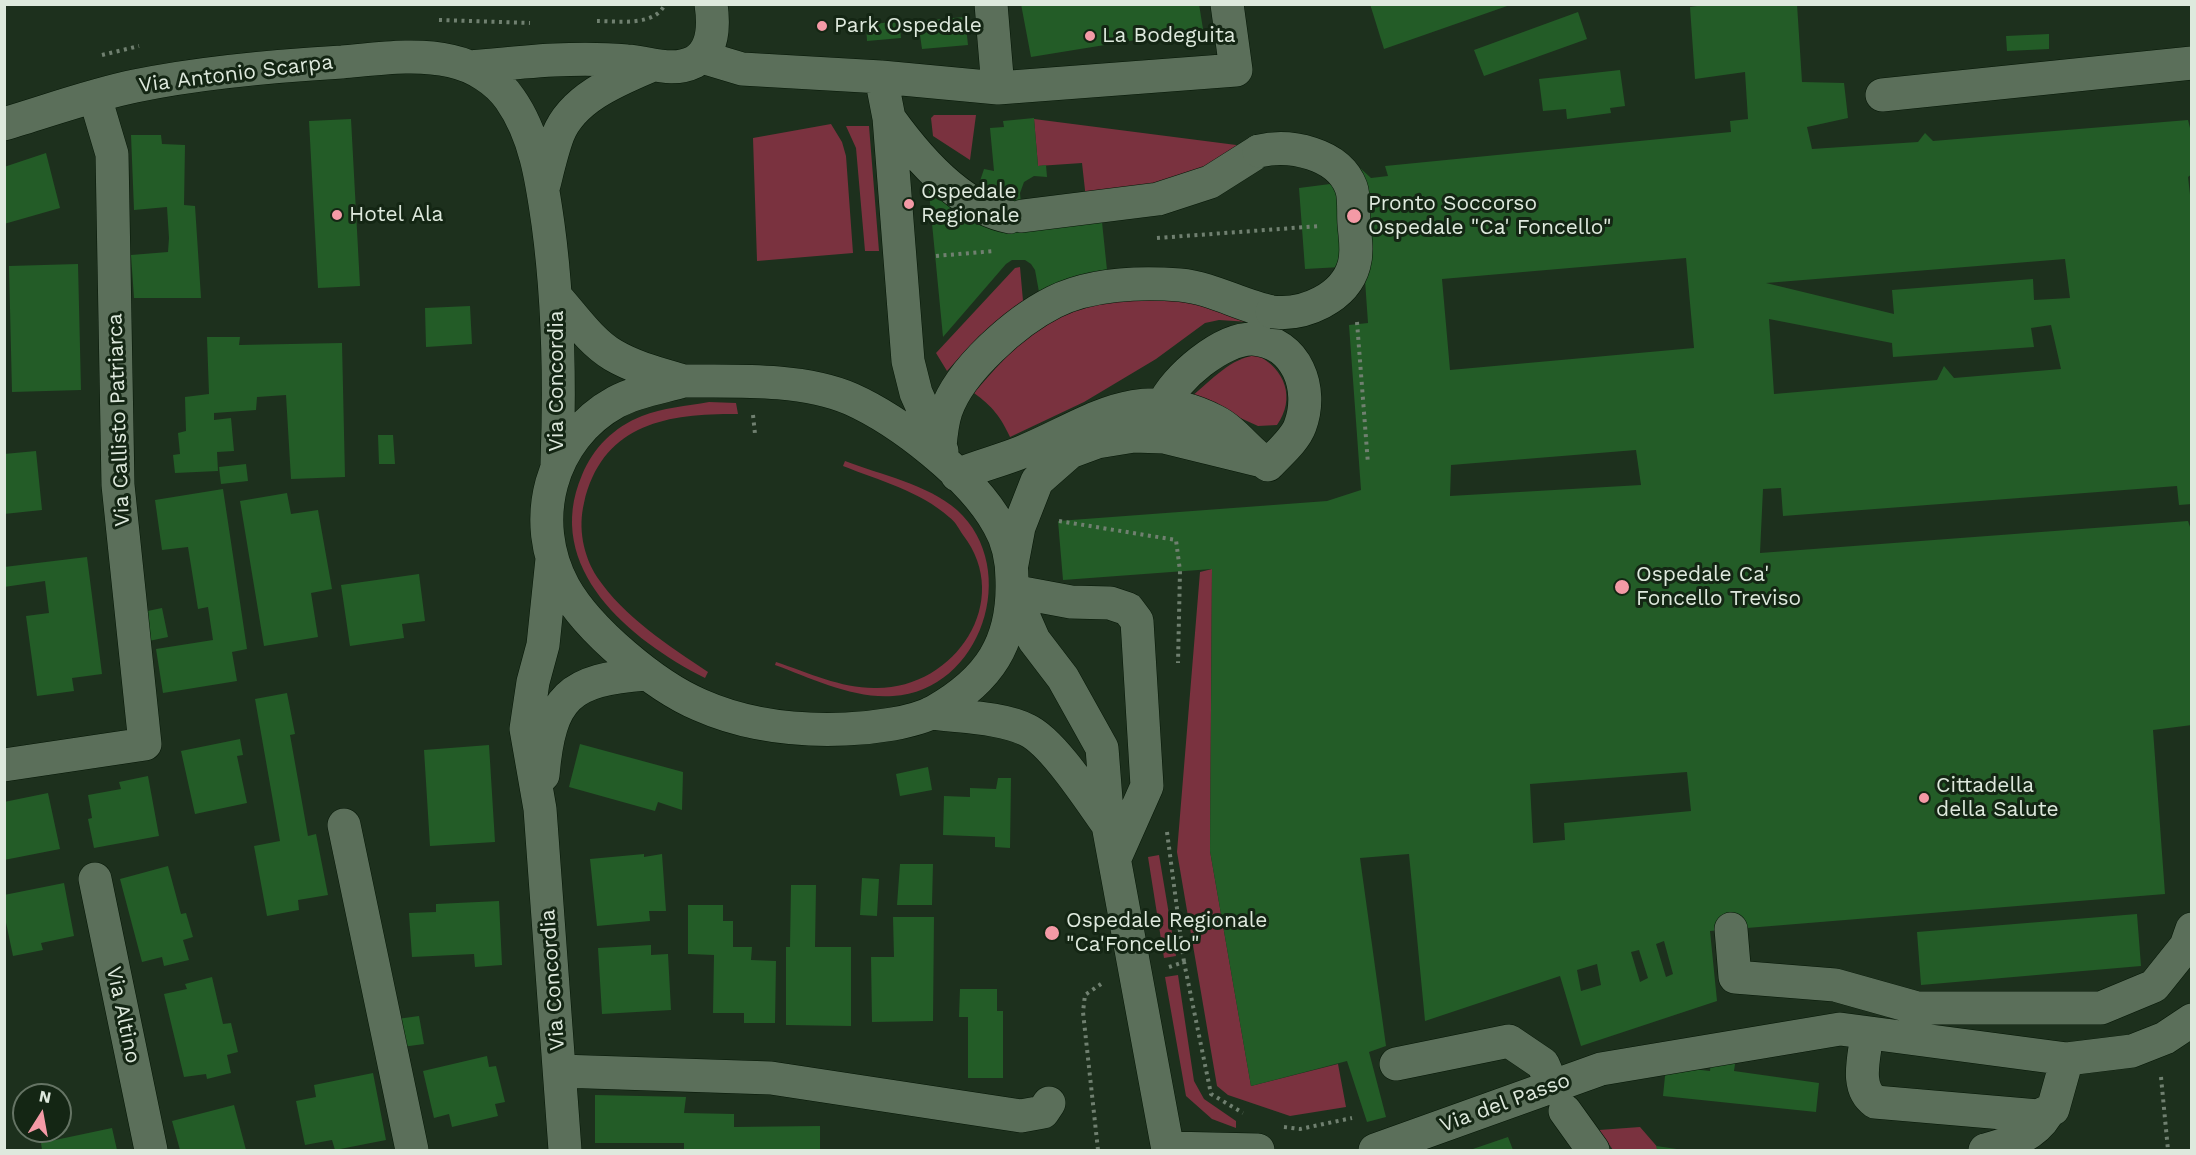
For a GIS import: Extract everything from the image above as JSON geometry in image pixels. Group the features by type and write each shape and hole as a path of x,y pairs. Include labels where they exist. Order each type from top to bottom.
{"street":[{"path":"471,67 533,61 628,61 651,66 683,66 696,61 704,52 712,34 711,4"},
{"path":"991,4 998,88"},
{"path":"704,52 712,60 742,69 881,76 998,88 1236,70 1227,4"},
{"name":"Via Antonio Scarpa","path":"4,124 134,86 209,74 402,57 449,60 471,67"},
{"path":"509,98 518,77 533,61"},
{"path":"1882,95 2192,63"},
{"path":"543,189 558,133 580,105 607,84 651,66"},
{"name":"Via Concordia","path":"471,67 493,81 509,98 521,117 536,156 543,189 557,297 560,378 557,464"},
{"path":"881,76 889,117 909,361 916,393 940,447 957,475"},
{"name":"Via Callisto Patriarca","path":"4,765 145,744 118,485 112,154 95,97"},
{"path":"889,117 918,158 981,209 1016,217 1123,205 1168,196 1210,182 1259,151 1274,148 1306,151 1343,174 1352,188 1357,253 1347,280 1339,289 1314,306 1298,312 1272,312 1233,298 1182,285 1115,286 1085,291 1055,301 1008,332 974,366 947,409 940,447"},
{"name":"Via Concordia","path":"557,297 588,332 612,354 644,369 684,381"},
{"path":"957,475 1023,452 1091,418 1115,410 1163,405 1217,422 1268,465 1300,428 1304,413 1302,373 1283,351 1254,339 1239,341 1224,346 1180,380 1163,405"},
{"path":"1258,1150 1168,1149 1108,825 1102,748 1063,678 1034,640 1012,579 1000,526 989,509 957,475 899,424 849,398 792,385 750,381 684,381 617,401 581,428 557,464 547,498 552,555 564,587 583,612 646,674 700,705 767,725 825,730 866,729 931,713 968,690 993,662 1008,629 1012,579 1019,527 1037,481 1071,452 1097,442 1134,436 1164,437 1260,460"},
{"name":"Via Concordia","path":"552,555 544,636 533,682 526,729 540,809 564,1150"},
{"path":"1012,579 1071,602 1110,603 1128,609 1137,621 1147,786 1115,858"},
{"name":"Via Concordia","path":"540,809 550,729 565,700 576,689 592,681 608,677 646,674"},
{"path":"931,713 989,720 1027,730 1046,743 1108,825"},
{"path":"344,825 412,1150"},
{"name":"Via Altino","path":"95,879 151,1150"},
{"path":"1731,929 1735,977 1835,985 1917,1008 2101,1008 2154,986 2186,946 2192,929"},
{"name":"Via del Passo","path":"1375,1150 1601,1068 1840,1029 2067,1059 2132,1051 2192,1020"},
{"path":"1867,1033 1862,1084 1866,1095 1875,1102 2037,1116 2047,1114"},
{"path":"1396,1064 1509,1041 1543,1064 1546,1071"},
{"path":"1985,1150 2008,1144 2038,1129 2053,1109 2067,1059"},
{"path":"560,1071 771,1078 1021,1116 1043,1112 1049,1103"},
{"path":"1565,1111 1593,1150"}],"path":[{"path":"1153,238 1253,231"},
{"path":"2157,1040 2168,1150"}],"shaded area":[{"path":"934,115 976,115 970,160 933,136 931,118"},
{"path":"1034,119 1244,146 1184,181 1086,199 1082,163 1038,166"},
{"path":"831,124 842,142 846,156 853,253 757,261 753,138"},
{"path":"846,126 869,126 879,251 865,251 856,148"},
{"path":"1020,267 1023,301 979,336 947,371 936,353 1015,268"},
{"path":"1140,297 1205,303 1250,322 1219,320 1205,323 1156,359 1084,402 1010,437 995,412 974,393 1020,344 1046,323 1076,308"},
{"path":"1257,355 1275,368 1285,385 1286,405 1277,425 1258,426 1192,396 1230,365 1238,360"},
{"path":"709,402 736,403 738,414 687,416 641,428 622,440 606,456 593,476 582,512 585,551 592,569 608,592 648,630 708,672 705,678 649,643 623,622 600,597 584,570 574,541 573,509 587,465 598,447 614,432 650,413"},
{"path":"845,461 918,487 945,501 957,510 977,535 987,563 989,593 982,623 969,651 949,673 924,689 893,696 863,694 832,686 775,665 776,662 826,679 864,688 905,684 931,673 952,657 968,636 979,612 982,587 977,561 953,521 938,508 912,493 843,466"},
{"path":"1212,569 1210,851 1251,1086 1338,1064 1346,1107 1290,1116 1228,1095 1217,1086 1177,852 1200,572"},
{"path":"1159,855 1176,956 1164,958 1148,857"},
{"path":"1178,975 1194,1081 1204,1099 1236,1121 1236,1128 1212,1119 1186,1096 1165,977"},
{"path":"1640,1127 1660,1150 1613,1150 1599,1130"}],"building":[{"path":"1021,4 1199,4 1203,29 1031,57"},
{"path":"1370,4 1510,4 1510,5 1384,49"},
{"name":"Ospedale Ca' Foncello Treviso","path":"1711,4 1797,4 1802,82 1844,83 1848,118 1807,127 1812,149 1918,142 1925,133 1933,141 2188,120 2192,136 2192,174 2188,177 2192,212 2192,504 2179,505 2177,486 1783,516 1781,488 1763,489 1760,553 2188,521 2192,533 2192,725 2153,730 2165,894 1710,931 1717,1001 1581,1046 1560,976 1425,1021 1409,854 1360,858 1386,1046 1369,1052 1386,1117 1367,1122 1347,1061 1251,1086 1210,851 1212,569 1063,580 1058,521 1327,501 1361,490 1349,325 1368,323 1364,266 1307,295 1341,267 1305,269 1299,188 1338,183 1358,166 1371,178 1388,176 1385,166 1731,132 1730,121 1748,119 1745,72 1695,79 1690,7","holes":["1686,258 1694,348 1450,370 1442,279","2065,259 2070,298 2034,300 2033,279 1892,290 1894,314 1766,283","1769,319 1892,343 1893,357 2034,347 2031,328 2051,325 2061,369 1954,378 1944,366 1937,380 1774,394","1636,450 1641,485 1450,496 1451,465","1687,772 1691,811 1564,823 1565,840 1533,843 1530,784","1664,941 1673,974 1666,977 1656,944","1639,950 1648,978 1640,982 1631,952","1597,964 1601,985 1581,991 1577,970"]},
{"path":"1578,12 1587,39 1484,76 1474,50"},
{"path":"965,17 968,45 922,49 918,21"},
{"path":"899,21 901,38 867,41 866,25"},
{"path":"2049,34 2049,49 2007,51 2006,36"},
{"path":"1620,70 1625,106 1610,108 1611,113 1567,119 1566,109 1543,111 1539,79"},
{"path":"1034,118 1038,166 1046,165 1047,177 1034,176 1024,182 1020,193 1022,216 1102,222 1107,270 1097,271 1098,286 1039,292 1035,270 1031,264 1025,260 1012,260 943,337 928,182 985,227 997,228 1007,200 980,181 984,169 994,171 990,128 1004,127 1003,121"},
{"path":"351,119 360,286 318,288 309,121"},
{"path":"131,135 161,135 162,144 185,145 184,205 195,206 201,298 134,298 131,255 168,252 169,238 167,207 134,210"},
{"path":"46,153 60,208 4,224 4,167"},
{"path":"78,264 81,390 12,392 9,266"},
{"path":"470,306 472,344 426,347 425,308"},
{"path":"207,337 240,337 239,345 342,343 345,477 291,479 286,395 257,397 256,410 214,413 214,420 231,418 234,451 217,452 218,471 175,473 173,455 180,454 178,433 186,431 185,397 209,394"},
{"path":"378,435 393,435 395,464 379,464"},
{"path":"36,451 42,510 4,514 4,454"},
{"path":"246,464 248,481 221,484 219,467"},
{"path":"223,489 247,649 232,652 237,681 163,693 156,649 213,640 208,607 198,609 188,547 162,550 155,500"},
{"path":"287,493 291,514 318,510 332,589 311,593 318,637 264,646 240,501"},
{"path":"87,557 102,674 72,678 74,691 37,696 26,616 49,613 45,581 4,587 4,567"},
{"path":"419,574 425,621 402,624 404,638 350,646 341,585"},
{"path":"162,608 168,637 144,642 138,613"},
{"path":"287,693 295,734 290,735 308,836 316,834 328,895 298,900 299,910 267,916 254,846 280,841 255,699"},
{"path":"240,739 243,755 237,756 247,803 195,814 181,751"},
{"path":"580,744 683,772 682,810 658,802 655,811 569,787"},
{"path":"489,745 495,842 430,846 424,750"},
{"path":"928,767 932,790 900,796 896,774"},
{"path":"148,776 159,836 94,848 88,819 92,818 88,795 121,789 119,782"},
{"path":"998,778 1011,778 1010,848 995,847 995,837 943,835 944,796 970,797 970,788 996,789"},
{"path":"48,793 60,849 4,860 4,802"},
{"path":"644,854 644,857 662,854 666,911 649,911 650,921 597,926 590,859"},
{"path":"900,864 933,864 932,905 897,905"},
{"path":"168,866 181,914 186,913 193,937 183,940 189,960 164,966 162,957 142,962 120,879"},
{"path":"862,878 879,879 877,916 860,915"},
{"path":"64,883 74,936 41,943 43,950 13,956 4,913 4,895"},
{"path":"791,885 816,885 815,947 851,947 851,1026 786,1025 786,947 790,947"},
{"path":"499,901 502,965 475,967 474,954 412,957 409,913 436,912 436,904"},
{"path":"688,905 723,905 723,921 733,921 733,947 752,947 751,960 776,961 775,1023 744,1023 744,1013 713,1013 714,955 688,954"},
{"path":"2137,914 2141,966 1921,985 1917,932"},
{"path":"893,917 934,917 933,1021 872,1022 871,957 894,957"},
{"path":"651,945 651,955 668,954 671,1010 602,1014 598,948"},
{"path":"212,977 223,1024 231,1023 238,1052 227,1055 231,1073 207,1079 206,1074 184,1077 164,994 187,989 185,984"},
{"path":"960,989 997,989 997,1011 1003,1011 1003,1078 968,1078 968,1017 959,1017"},
{"path":"419,1016 424,1044 402,1047 397,1019"},
{"path":"487,1056 489,1067 496,1066 505,1102 495,1104 498,1116 452,1127 449,1114 434,1118 423,1071"},
{"path":"1711,1062 1735,1064 1734,1071 1819,1083 1816,1112 1663,1096 1666,1066 1710,1071"},
{"path":"373,1073 386,1140 335,1150 332,1140 305,1145 296,1101 316,1097 314,1085"},
{"path":"595,1095 686,1097 684,1113 734,1114 734,1127 820,1126 820,1150 684,1150 684,1143 595,1143"},
{"path":"234,1105 246,1150 180,1150 172,1121"},
{"path":"112,1128 117,1150 42,1150 41,1143 72,1143 72,1136"},
{"path":"1508,1137 1513,1150 1470,1150"},
{"path":"1656,1146 1677,1149 1677,1150 1657,1150"}],"place":[{"name":"Park Ospedale","path":"822,26"},
{"name":"La Bodeguita","path":"1090,36"},
{"name":"Ospedale Regionale","path":"909,204"},
{"name":"Hotel Ala","path":"337,215"},
{"name":"Pronto Soccorso Ospedale \"Ca' Foncello\"","path":"1354,216"},
{"name":"Ospedale Ca' Foncello Treviso","path":"1622,587"},
{"name":"Cittadella della Salute","path":"1924,798"},
{"name":"Ospedale Regionale \"Ca'Foncello\"","path":"1052,933"}]}
